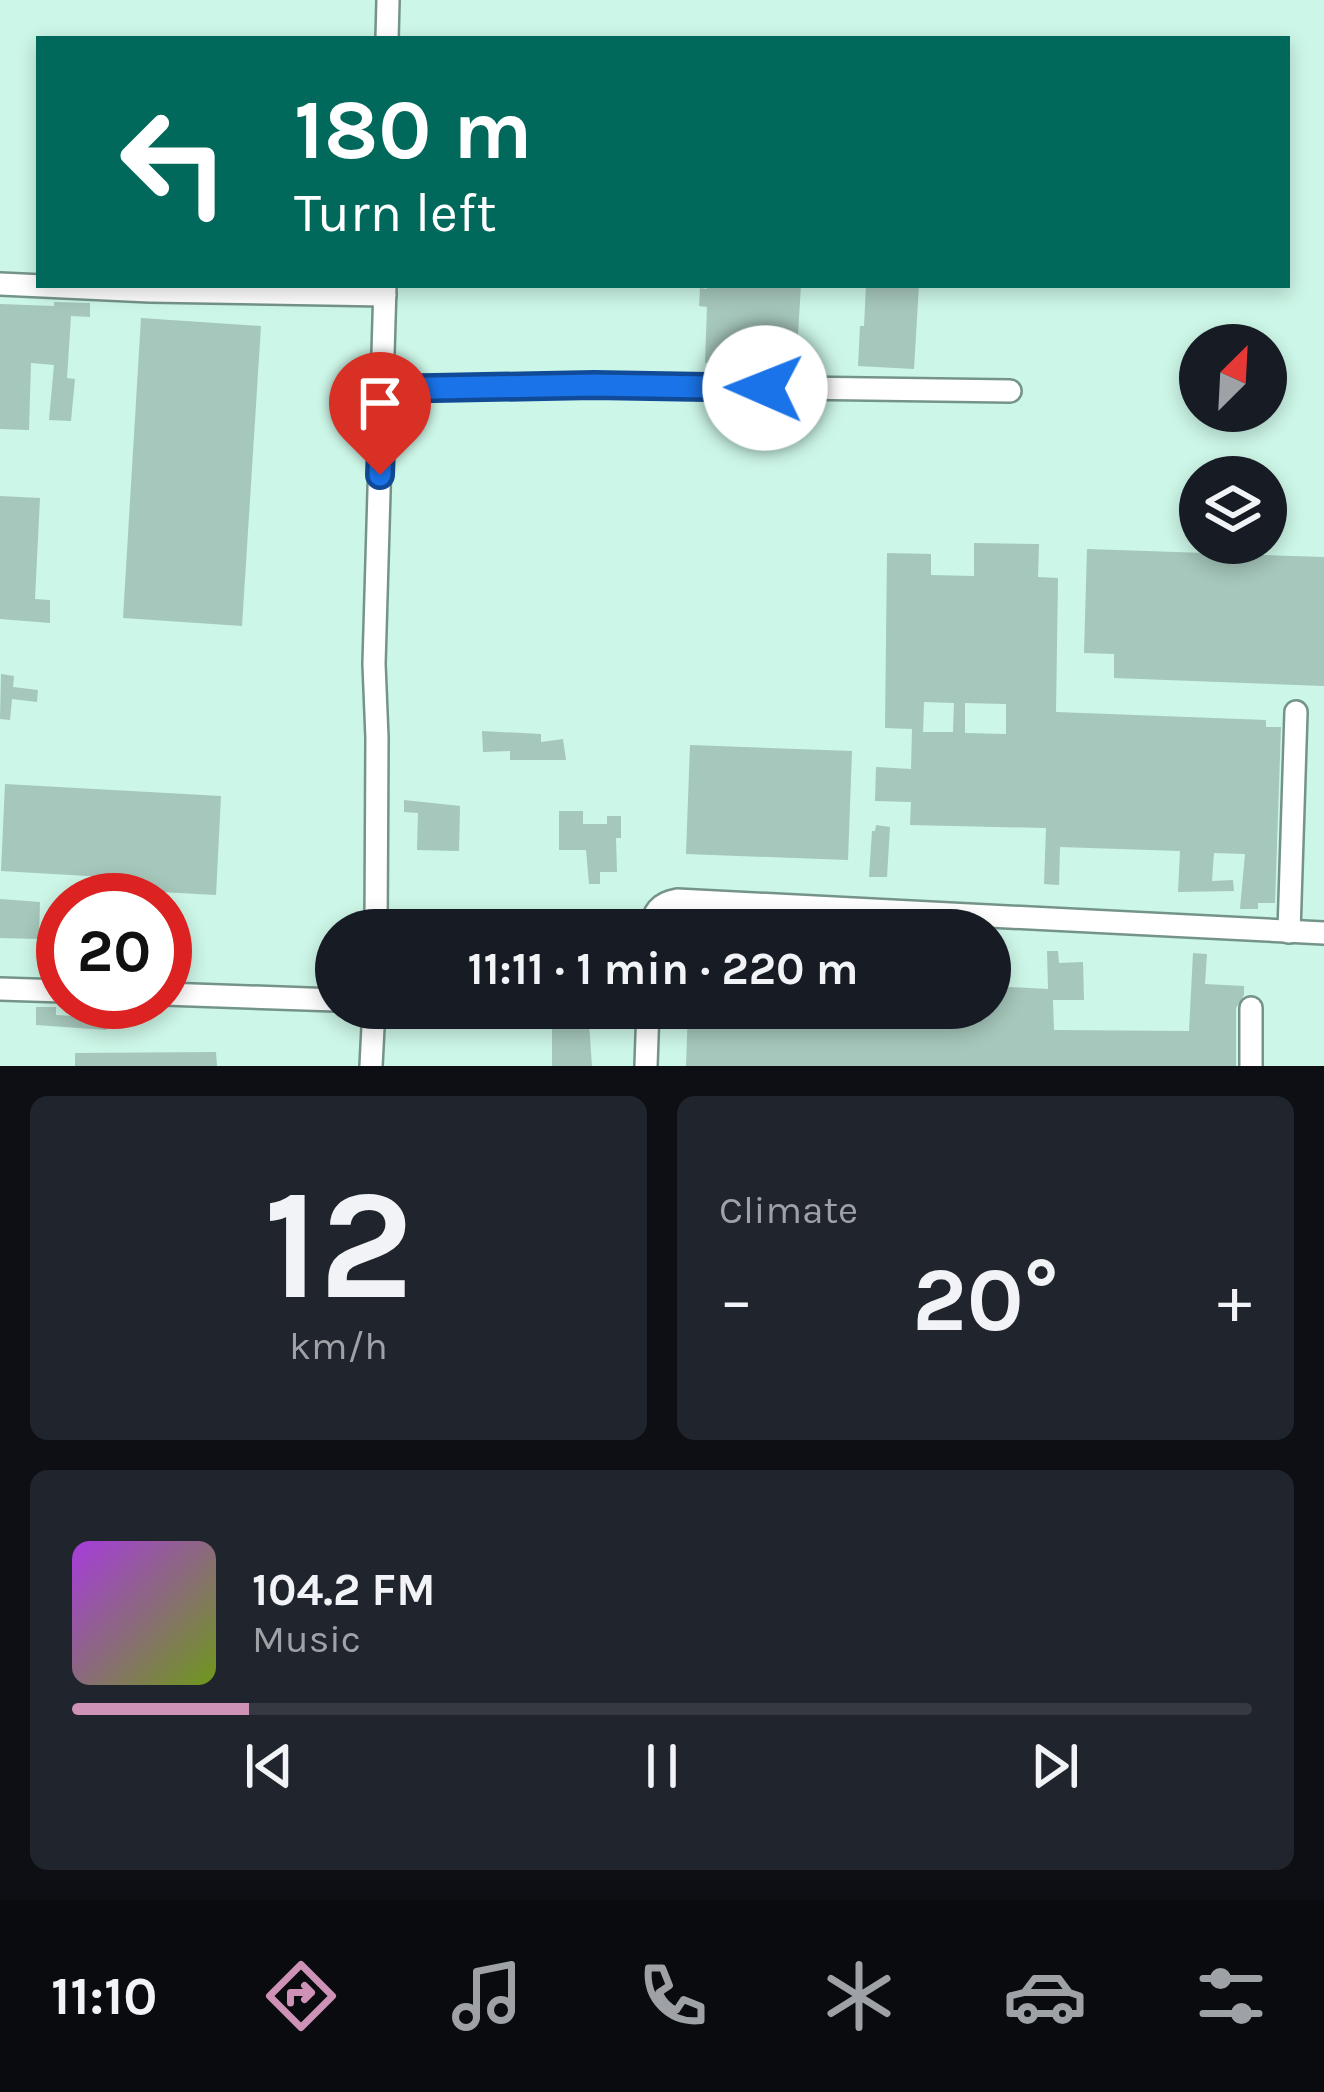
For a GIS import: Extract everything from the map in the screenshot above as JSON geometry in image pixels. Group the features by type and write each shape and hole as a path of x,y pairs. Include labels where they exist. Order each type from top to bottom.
{"street":[{"path":"387,36 388,0"},
{"path":"0,284 36,286"},
{"path":"86,288 385,290 374,664 376,909"},
{"path":"383,389 594,385 1010,392"},
{"path":"1288,932 1296,712"},
{"path":"657,909 677,900 849,909"},
{"path":"1011,917 1324,933"},
{"path":"0,989 36,990"},
{"path":"192,995 315,999"},
{"path":"1251,1008 1251,1066"},
{"path":"371,1066 373,1029"},
{"path":"646,1066 647,1029"}],"shaded area":[{"path":"0,0 1324,0 1324,1066 0,1066"}],"building":[{"path":"700,288 801,288 796,367 705,363 707,307 699,306"},
{"path":"866,288 919,288 914,369 858,366 860,326 864,326"},
{"path":"54,302 90,303 90,317 71,316 67,378 75,379 71,421 49,420 54,365 31,363 29,430 0,429 0,304 54,306"},
{"path":"141,318 261,326 242,626 123,618"},
{"path":"0,496 40,498 35,599 50,600 50,623 0,619"},
{"path":"974,543 1039,544 1038,577 1058,578 1056,712 1266,720 1266,727 1281,727 1275,903 1240,909 1245,854 1214,853 1212,881 1233,880 1234,891 1178,892 1180,851 1060,847 1059,885 1044,884 1046,828 910,825 911,802 875,801 876,767 911,769 912,729 885,728 887,553 931,554 931,575 974,576","holes":["924,702 954,703 953,732 923,732","965,703 1006,704 1006,734 965,733"]},
{"path":"1087,549 1179,552 1179,564 1287,564 1287,556 1324,557 1324,686 1114,678 1114,654 1084,653"},
{"path":"1,674 14,676 13,687 38,690 37,702 12,699 10,720 0,719"},
{"path":"482,731 541,734 541,742 563,739 566,760 510,760 510,751 483,752"},
{"path":"690,745 852,751 848,860 686,854"},
{"path":"5,784 221,796 216,895 192,894 192,873 1,871"},
{"path":"404,800 460,806 459,851 417,850 418,813 404,812"},
{"path":"559,811 583,811 583,824 607,824 607,816 621,816 617,872 600,872 600,884 589,884 586,850 559,850"},
{"path":"876,825 890,827 887,877 869,877"},
{"path":"0,899 36,902 36,939 0,938"},
{"path":"1047,951 1058,951 1059,963 1083,962 1084,1000 1053,1000 1054,1030 1189,1031 1193,953 1207,954 1205,984 1244,986 1236,1008 1236,1066 686,1066 687,1029 1011,1029 1011,987 1048,989"},
{"path":"552,1029 589,1029 592,1066 552,1066"},
{"path":"216,1052 217,1066 75,1066 75,1053"}],"route":[{"path":"380,475 383,389 765,388"}]}
